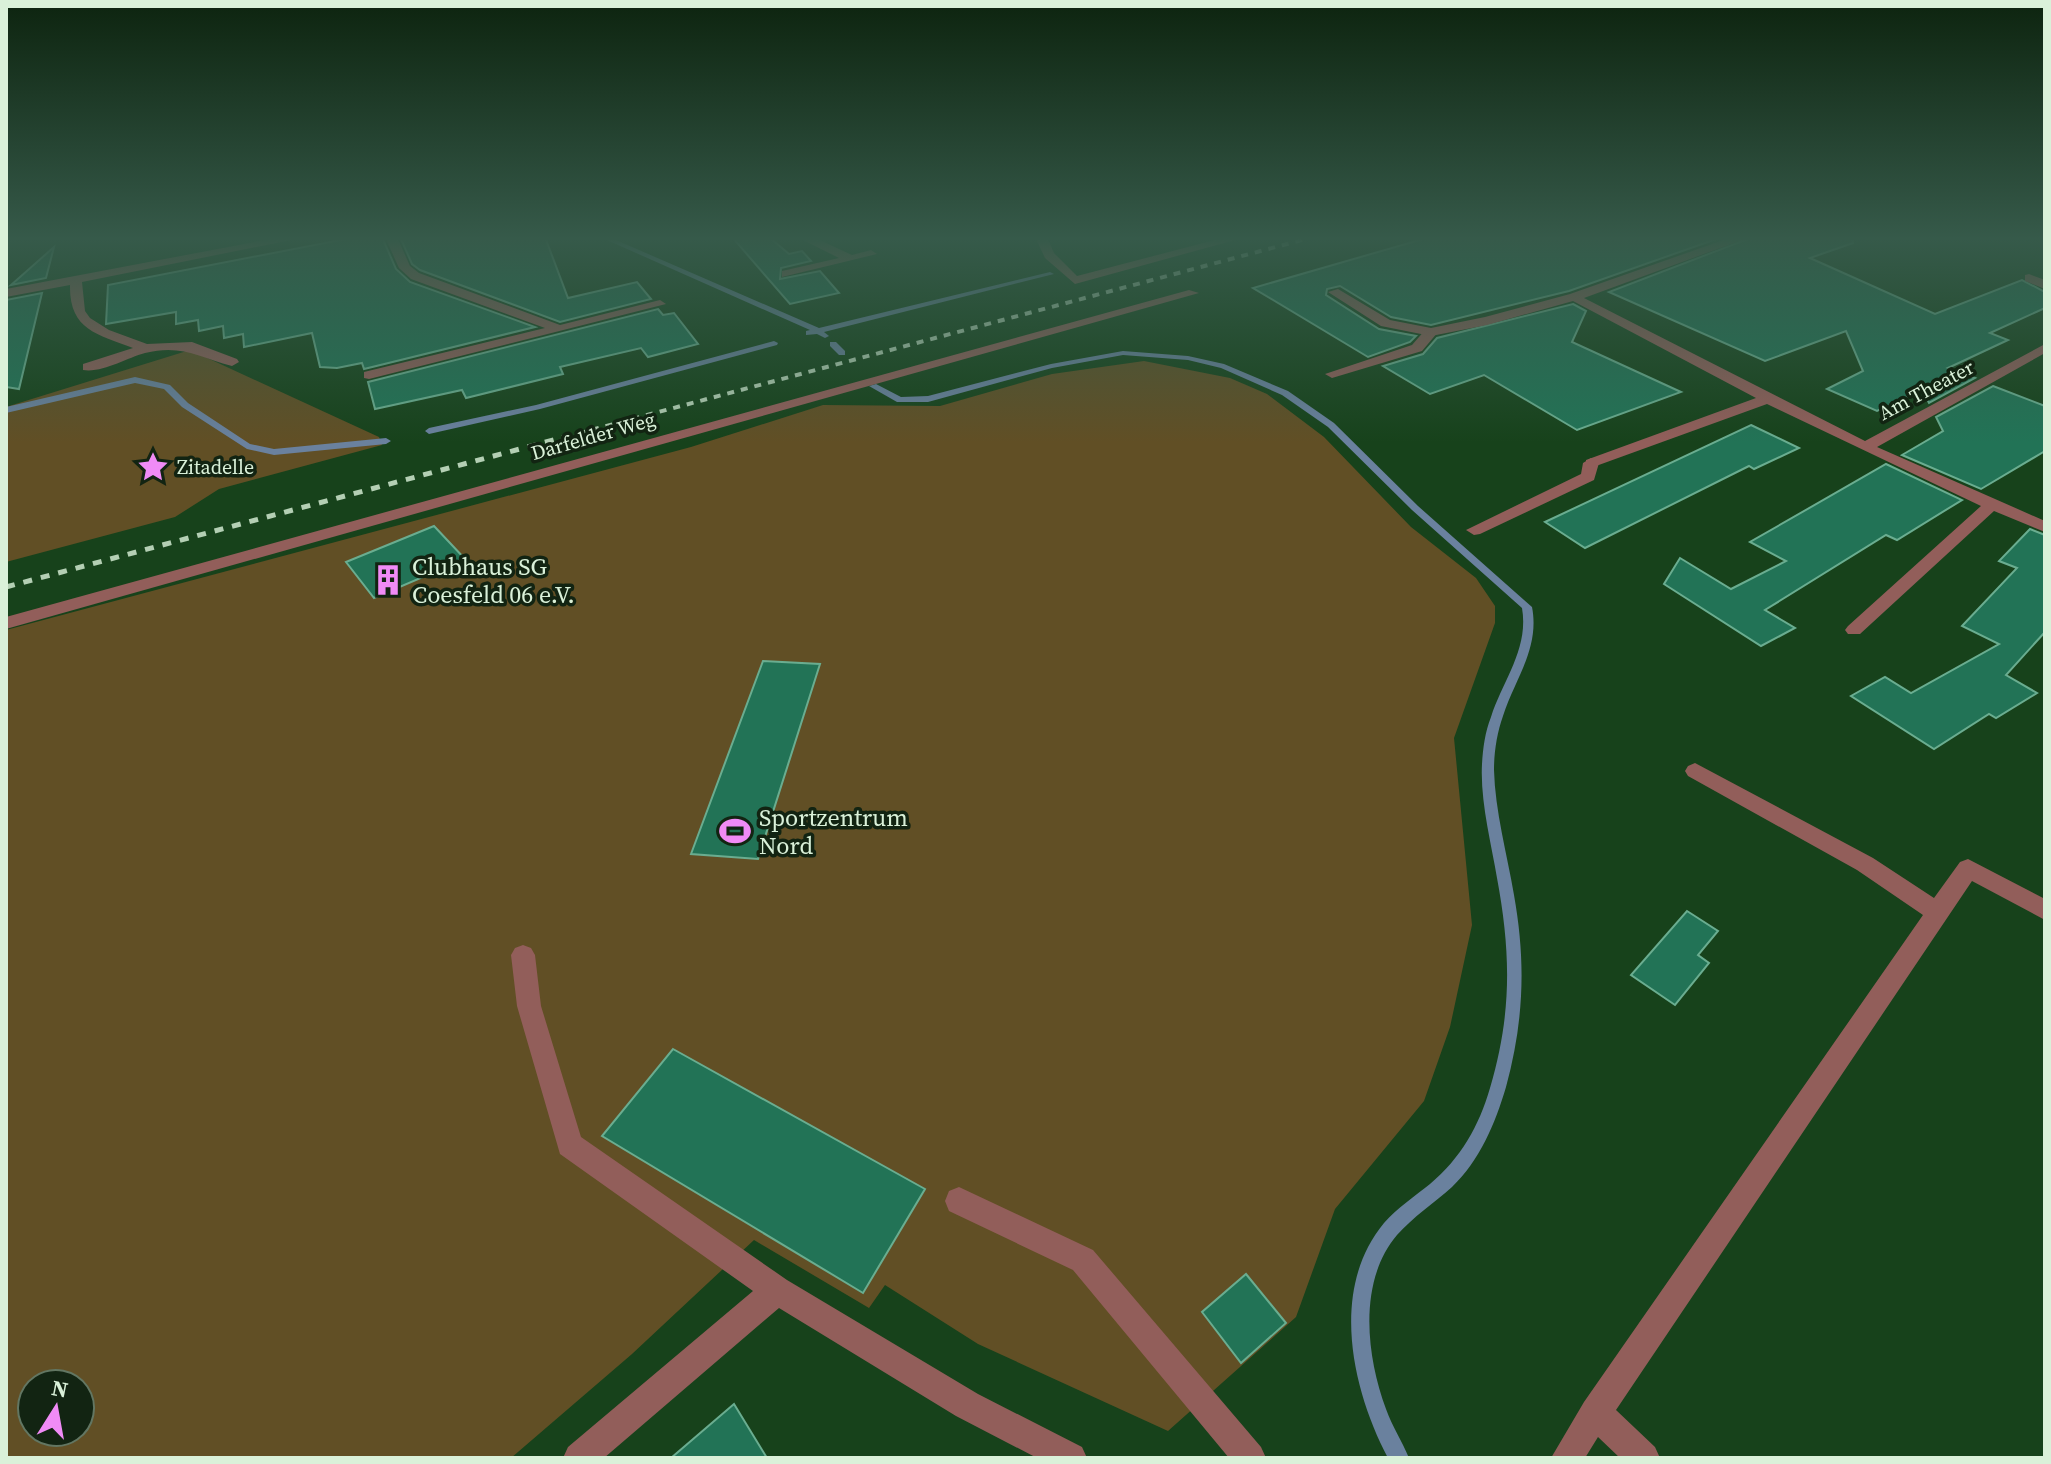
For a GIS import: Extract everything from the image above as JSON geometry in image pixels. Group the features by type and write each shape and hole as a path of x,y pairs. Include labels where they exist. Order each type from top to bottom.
{"street":[{"path":"75,305 75,311 84,322 146,348"},
{"path":"495,305 557,328"},
{"path":"369,375 654,305"},
{"name":"Darfelder Weg","path":"6,623 1149,305"},
{"path":"1356,305 1386,323 1431,332 1544,305"},
{"name":"Am Theater","path":"1590,305 1767,399 1991,505 2045,527"},
{"path":"1332,374 1417,348 1431,332"},
{"path":"88,367 146,348 192,346 232,362"},
{"name":"Am Theater","path":"1868,446 2045,348"},
{"path":"1474,530 1588,477 1591,463 1767,399"},
{"path":"1854,630 1991,505"},
{"path":"1695,771 1865,864 1938,913"},
{"path":"1567,1458 1968,868 2045,910"},
{"path":"523,955 529,1006 570,1145 777,1290 967,1405 1071,1458"},
{"path":"959,1201 1083,1260 1250,1458"},
{"path":"579,1458 777,1290"},
{"path":"1595,1413 1644,1458"}],"shaded area":[{"name":"Zitadelle","path":"190,350 379,437 382,445 219,489 175,517 6,562 6,407"},
{"name":"Sportzentrum Nord","path":"1144,361 1230,378 1267,394 1324,437 1411,527 1476,578 1495,606 1495,623 1454,738 1472,925 1450,1027 1424,1101 1335,1209 1296,1317 1168,1431 978,1344 885,1285 869,1308 754,1240 632,1354 511,1458 6,1458 6,630 691,447 823,405 940,406 1052,374"}],"building":[{"path":"6,305 39,305 19,389 6,387"},
{"path":"107,305 475,305 535,327 364,369 362,363 337,368 320,367 312,333 244,347 243,334 224,338 223,326 199,331 198,320 176,324 176,312 106,324"},
{"path":"515,305 626,305 560,322"},
{"path":"1282,305 1342,305 1379,329 1416,336 1410,342 1368,357"},
{"path":"1372,305 1511,305 1431,325 1391,317"},
{"path":"1575,305 1586,311 1572,342 1681,392 1577,430 1484,375 1430,394 1383,366 1423,354 1437,338"},
{"path":"1639,305 1916,305 1935,314 1957,305 2045,305 1990,333 2008,340 1948,368 1975,378 1929,403 1922,390 1877,411 1827,389 1863,371 1846,331 1765,361"},
{"path":"658,309 663,315 674,313 698,344 648,357 641,348 560,367 563,374 466,398 462,390 375,409 368,382"},
{"path":"1993,386 2045,406 2045,451 1981,489 1902,455 1943,431 1936,417"},
{"path":"1751,425 1799,448 1754,469 1749,466 1585,548 1545,522"},
{"path":"1886,464 1962,500 1897,540 1886,535 1765,610 1795,628 1761,646 1664,584 1680,558 1731,589 1786,561 1750,542"},
{"name":"Clubhaus SG Coesfeld 06 e.V.","path":"434,526 465,559 374,598 346,562"},
{"path":"2030,529 2045,535 2045,632 2006,675 2037,693 1996,718 1989,714 1934,749 1851,696 1885,677 1911,693 1999,644 1962,626 2017,568 1999,561"},
{"path":"763,661 820,664 758,859 691,854"},
{"path":"1687,911 1718,931 1698,955 1709,963 1675,1005 1631,975"},
{"path":"673,1049 925,1189 863,1293 602,1136"},
{"path":"1246,1274 1286,1323 1241,1363 1202,1312"},
{"path":"734,1404 767,1458 671,1458"}],"waterway":[{"path":"759,305 818,331"},
{"path":"818,331 923,305"},
{"path":"809,333 818,331"},
{"path":"818,331 825,336"},
{"path":"429,431 537,407 774,343"},
{"path":"833,344 842,353"},
{"path":"873,386 900,400 928,399 1051,366 1123,353 1188,358 1224,366 1285,393 1331,425 1415,508 1527,607 1529,635 1526,648 1497,715 1488,771 1515,959 1512,1023 1502,1072 1487,1121 1472,1150 1455,1172 1390,1230 1374,1253 1365,1280 1361,1311 1367,1375 1375,1406 1399,1458"},
{"path":"6,410 135,380 167,387 185,405 247,446 274,452 386,441"}],"railway":[{"path":"565,437 1057,305"},
{"path":"6,587 572,435"}],"place":[{"name":"Zitadelle","path":"153,467"},
{"name":"Clubhaus SG Coesfeld 06 e.V.","path":"388,580"},
{"name":"Sportzentrum Nord","path":"735,831"}]}
